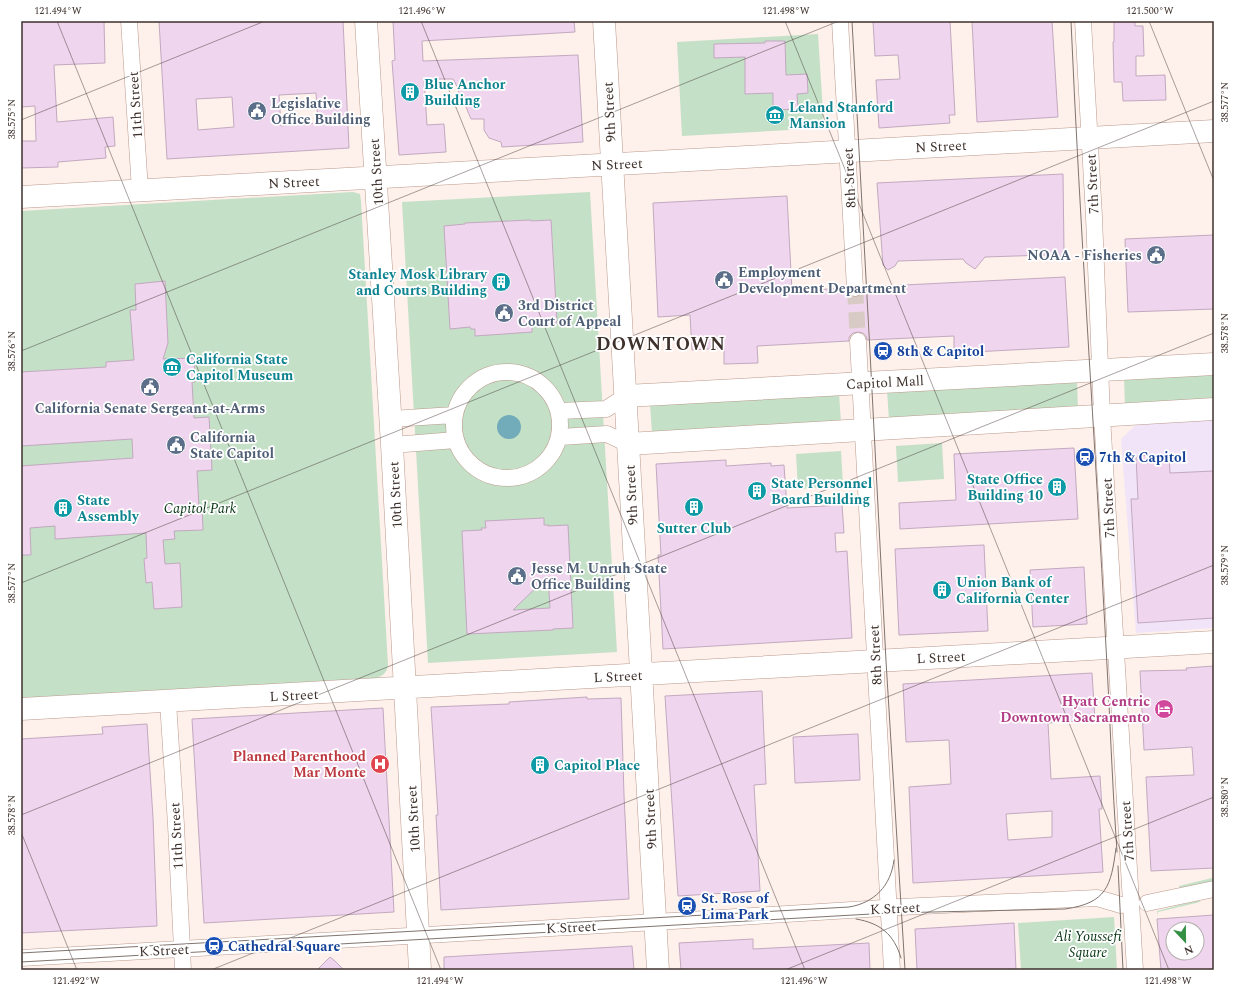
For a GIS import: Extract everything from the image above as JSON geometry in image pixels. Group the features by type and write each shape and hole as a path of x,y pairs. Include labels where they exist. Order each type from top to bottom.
{"main road":[{"name":"10th Street","path":"366,21 391,418 420,970"},
{"name":"9th Street","path":"604,21 658,970"},
{"name":"N Street","path":"21,197 1214,131"},
{"name":"Capitol Mall","path":"626,396 1214,364"},
{"path":"628,444 1214,409"},
{"name":"L Street","path":"21,709 168,702 1214,642"}],"street":[{"name":"11th Street","path":"129,21 140,190"},
{"name":"8th Street","path":"840,21 855,288"},
{"name":"7th Street","path":"1083,21 1090,138 1102,416 1135,970"},
{"name":"8th Street","path":"858,341 892,970"},
{"path":"506,372 523,374 539,383 551,394 559,412 561,424 560,437 554,451 544,464 528,474 512,478 492,476 476,468 463,455 456,440 454,415 460,401 471,386 495,374 506,372"},
{"name":"Capitol Mall","path":"559,412 606,409 626,396"},
{"path":"391,418 454,415"},
{"path":"560,437 607,434 628,444"},
{"path":"392,445 456,440"},
{"name":"11th Street","path":"168,702 183,970"},
{"path":"1147,903 1214,889"},
{"name":"K Street","path":"21,958 889,908 1097,898 1120,904"}],"shaded area":[{"path":"1214,419 1214,628 1136,633 1121,439 1137,424"}],"green space":[{"path":"818,34 824,128 682,136 677,42"},
{"name":"Capitol Park","path":"353,192 360,194 361,201 388,665 387,670 377,678 21,698 21,211"},
{"path":"590,192 617,652 428,663 402,202"},
{"path":"1214,372 1214,402 1125,407 1124,377"},
{"path":"1077,380 1078,410 889,420 887,390"},
{"path":"839,393 841,423 652,434 650,404"},
{"path":"942,443 944,479 898,482 896,446"},
{"path":"841,451 843,486 798,489 796,454"},
{"path":"1213,878 1212,882 1180,889 1179,886"},
{"path":"1199,900 1200,902 1158,912 1158,916 1157,911"},
{"name":"Ali Youssefi Square","path":"1114,917 1117,970 1021,970 1018,923"}],"water":[{"path":"509,415 514,416 520,422 520,432 514,438 509,439 504,438 498,432 497,427 498,422 504,416"}],"building":[{"path":"21,21 104,21 105,63 54,65 57,122 113,117 115,146 105,147 106,158 58,162 58,167 21,168 21,141 36,141 35,106 21,107"},
{"name":"Legislative Office Building","path":"159,21 343,21 349,148 167,159","holes":["316,93 318,123 281,126 279,95","232,97 234,127 198,130 196,99"]},
{"path":"393,21 574,21 575,32 422,41 423,61 578,55 583,142 502,147 501,142 489,138 484,130 484,119 471,119 466,107 460,99 458,88 453,79 424,79 427,125 444,124 446,152 399,155 392,61 395,60"},
{"path":"873,21 950,21 955,115 949,115 950,123 879,128 876,80 900,79 898,55 875,56"},
{"path":"972,21 1052,21 1058,117 977,122"},
{"path":"1114,21 1135,21 1135,26 1143,26 1144,56 1136,56 1136,76 1165,75 1166,100 1123,101 1122,82 1114,82"},
{"path":"765,41 785,41 786,75 807,74 808,93 797,94 798,109 773,110 773,93 745,94 745,57 714,58 714,44 765,43"},
{"path":"1063,174 1064,252 1059,259 1055,261 1050,259 1047,255 985,257 975,269 963,259 898,261 895,266 888,270 883,265 877,183"},
{"name":"Employment Development Department","path":"787,196 792,291 846,288 847,294 851,297 855,297 860,296 864,292 864,287 1065,277 1069,347 954,353 954,336 867,340 863,333 858,332 853,333 849,337 849,341 757,346 758,363 724,364 724,348 692,350 690,315 658,317 653,203"},
{"name":"Stanley Mosk Library and Courts Building","path":"551,220 557,323 532,325 532,332 475,336 475,329 471,329 470,327 450,329 444,226 465,223"},
{"path":"1214,235 1214,309 1128,312 1125,239"},
{"path":"165,281 168,343 163,359 194,358 195,382 192,382 194,418 209,417 212,470 197,471 199,507 202,507 203,530 174,531 175,539 163,540 165,564 180,563 182,607 154,609 152,582 146,583 144,559 147,558 146,533 55,539 55,526 30,528 31,555 21,555 21,466 133,458 132,439 21,446 21,372 106,367 106,362 134,360 130,310 136,310 135,284"},
{"name":"State Office Building 10","path":"1074,448 1078,519 900,529 899,503 956,500 954,454"},
{"path":"1169,454 1170,473 1214,471 1214,618 1138,623 1131,499 1138,499 1136,456"},
{"path":"726,460 726,466 771,463 771,466 784,465 787,508 842,505 844,533 835,533 836,552 847,551 852,638 663,649 658,555 661,555 656,464"},
{"name":"Jesse M. Unruh State Office Building","path":"544,518 544,525 568,525 573,628 467,634 462,531 482,530 481,528 486,528 485,521","holes":["548,576 550,608 513,610"]},
{"name":"Union Bank of California Center","path":"984,545 988,631 899,635 895,549"},
{"path":"1084,567 1087,624 1033,627 1030,570"},
{"path":"1214,666 1214,868 1151,871 1146,777 1194,775 1192,747 1144,750 1140,671 1187,670 1186,668"},
{"path":"1092,673 1095,720 1048,723 1051,779 1100,776 1102,809 1099,809 1103,872 913,883 909,787 951,784 949,740 906,742 903,684","holes":["1052,811 1052,837 1008,840 1006,814"]},
{"path":"762,691 766,784 754,785 760,891 678,896 665,696"},
{"path":"587,697 587,699 621,698 629,899 441,910 436,815 438,815 431,707 509,704 509,702"},
{"path":"383,708 394,912 204,923 192,719"},
{"path":"147,724 153,818 157,926 21,933 21,739 103,734 102,727"},
{"path":"858,734 860,780 795,783 793,737"},
{"path":"1214,915 1214,970 1161,970 1157,919"},
{"path":"1014,923 1016,970 917,970 915,929"},
{"path":"753,939 753,949 869,943 870,970 681,970 679,943"},
{"path":"632,946 634,970 444,970 444,957"},
{"path":"330,957 335,961 344,970 317,970"}],"tunnel":[{"path":"855,288 858,341"}],"tram line":[{"path":"852,21 886,661 905,970"},
{"path":"1071,21 1117,852"},
{"path":"21,962 889,913 1065,909 1090,902 1098,897 1104,890 1112,873 1116,848"},
{"path":"21,953 849,907 866,902 880,892 889,878 894,860"},
{"path":"1118,866 1123,970"},
{"path":"856,919 872,923 885,931 894,942 901,958"}],"place":[{"name":"Blue Anchor Building","path":"410,92"},
{"name":"Legislative Office Building","path":"257,111"},
{"name":"Leland Stanford Mansion","path":"775,115"},
{"name":"NOAA - Fisheries","path":"1156,255"},
{"name":"Employment Development Department","path":"724,280"},
{"name":"Stanley Mosk Library and Courts Building","path":"501,282"},
{"name":"3rd District Court of Appeal","path":"504,313"},
{"name":"8th & Capitol","path":"883,351"},
{"name":"California State Capitol Museum","path":"172,367"},
{"name":"California Senate Sergeant-at-Arms","path":"150,387"},
{"name":"California State Capitol","path":"176,445"},
{"name":"7th & Capitol","path":"1085,457"},
{"name":"State Office Building 10","path":"1057,487"},
{"name":"State Personnel Board Building","path":"757,491"},
{"name":"Sutter Club","path":"694,507"},
{"name":"State Assembly","path":"63,508"},
{"name":"Jesse M. Unruh State Office Building","path":"517,576"},
{"name":"Union Bank of California Center","path":"942,590"},
{"name":"Hyatt Centric Downtown Sacramento","path":"1164,709"},
{"name":"Planned Parenthood Mar Monte","path":"380,764"},
{"name":"Capitol Place","path":"540,765"},
{"name":"St. Rose of Lima Park","path":"687,906"},
{"name":"Cathedral Square","path":"214,946"}],"district":[{"name":"DOWNTOWN","path":"661,344"}]}
